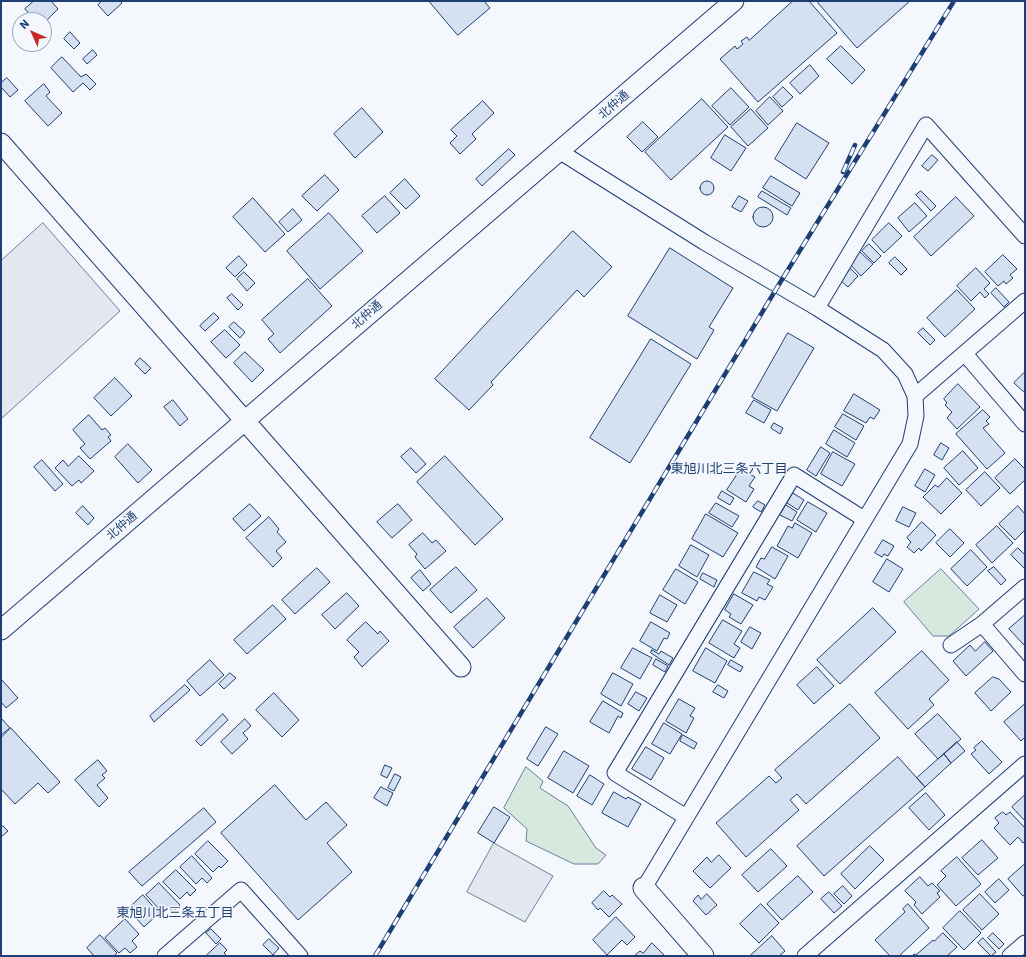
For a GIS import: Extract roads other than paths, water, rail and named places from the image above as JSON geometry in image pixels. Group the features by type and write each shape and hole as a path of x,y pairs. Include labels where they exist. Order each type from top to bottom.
{"main road":[{"path":"644,888 702,955"}],"street":[{"name":"北仲通","path":"1,630 734,1"},
{"path":"817,308 926,125 1025,236"},
{"path":"1,143 461,667"},
{"path":"559,151 704,242 817,308 883,350 905,374 915,396 916,416 910,444 644,888"},
{"path":"915,396 1025,301"},
{"path":"965,354 1025,424"},
{"path":"686,817 615,773 635,739 794,475 864,519"},
{"path":"951,645 982,624 1025,587"},
{"path":"982,624 1025,674"},
{"path":"805,956 1025,764"},
{"path":"165,956 241,890 300,956"},
{"path":"1010,956 1025,943"}],"railway":[{"path":"375,956 778,286 954,1"},
{"path":"843,172 855,145"}],"district":[{"name":"東旭川北三条六丁目","path":"729,469"},
{"name":"東旭川北三条五丁目","path":"175,913"}]}
